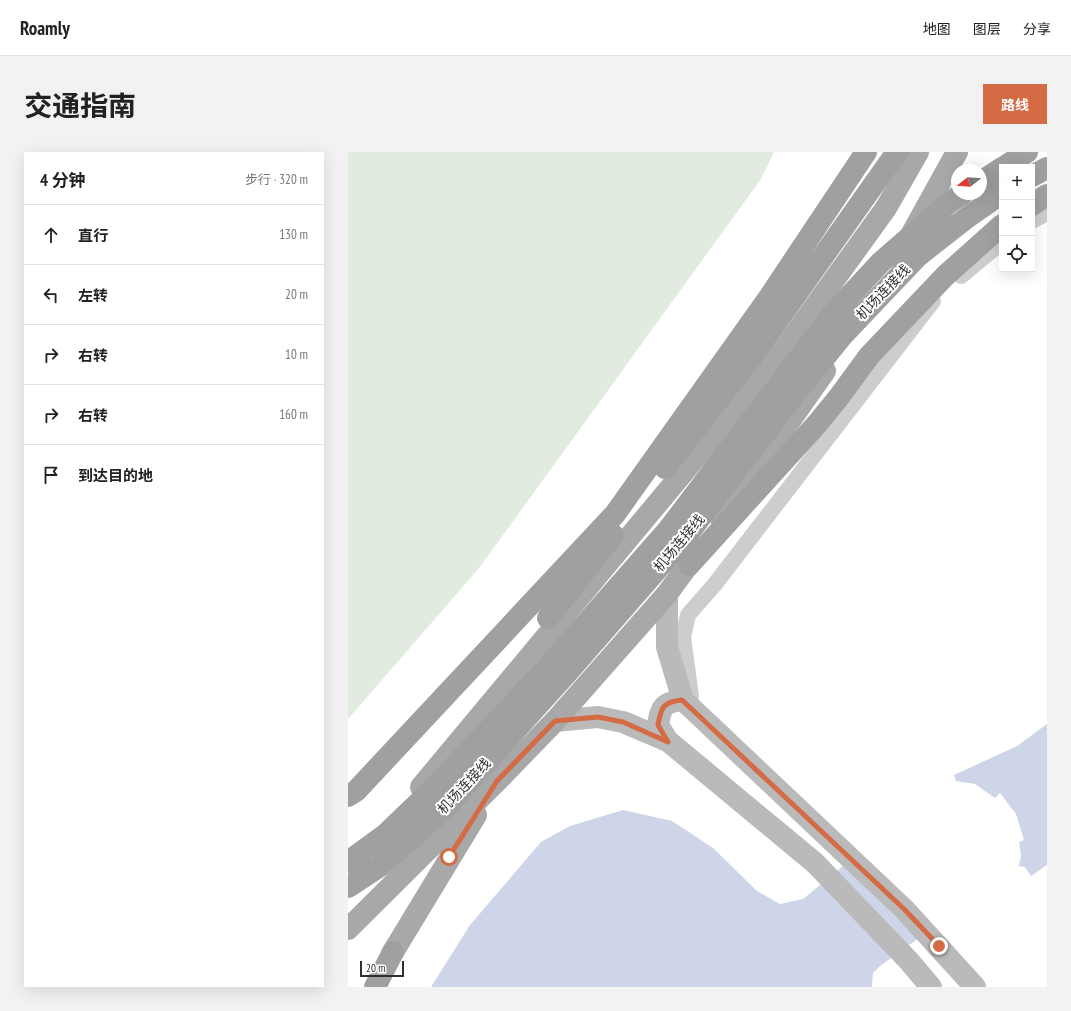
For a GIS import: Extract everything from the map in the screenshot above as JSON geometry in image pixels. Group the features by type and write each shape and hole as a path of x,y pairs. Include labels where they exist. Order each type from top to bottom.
{"highway":[{"path":"348,796 356,791 615,514 770,296 866,152"},
{"path":"548,618 754,354 898,152"},
{"path":"1009,164 1027,152"},
{"path":"1035,174 1047,168"},
{"path":"987,178 999,171"},
{"name":"机场连接线","path":"348,887 380,866 446,807 567,673 687,535 794,395 842,336 918,256 964,219 999,195"},
{"path":"1035,203 1047,195"},
{"name":"机场连接线","path":"348,863 386,834 433,789 546,669 668,530 832,315 882,262 953,200"},
{"path":"689,565 817,424 869,356 945,276 999,228"},
{"path":"375,987 393,952"}],"main road":[{"path":"348,863 429,778 772,366 886,208 918,152"},
{"path":"348,929 497,781 555,721 667,594 874,302 957,152"},
{"path":"667,594 667,646 688,706"},
{"path":"458,744 548,618"},
{"path":"668,742 658,725 660,711 664,705 674,701 688,706 904,909 975,987"},
{"path":"555,721 598,717 623,722 668,742 815,863 909,961 931,987"},
{"path":"393,952 421,909 449,857 497,781"}],"street":[{"path":"1035,220 1047,213"},
{"path":"688,706 683,637 688,615 720,577 937,296 999,244"}],"shaded area":[{"path":"348,152 774,152 761,179 480,567 348,719"}],"water":[{"path":"1047,724 1047,865 1031,876 1025,867 1019,866 1021,856 1019,842 1024,840 1016,814 1000,793 995,798 975,784 956,781 954,775 1017,746"},
{"path":"623,810 672,821 713,848 757,891 780,904 803,899 843,866 919,938 880,966 873,973 872,987 431,987 470,925 541,842 570,826"}],"route":[{"path":"449,857 497,781 555,721 598,717 623,722 668,742 658,725 660,711 664,705 682,700 904,909 939,946"}]}
